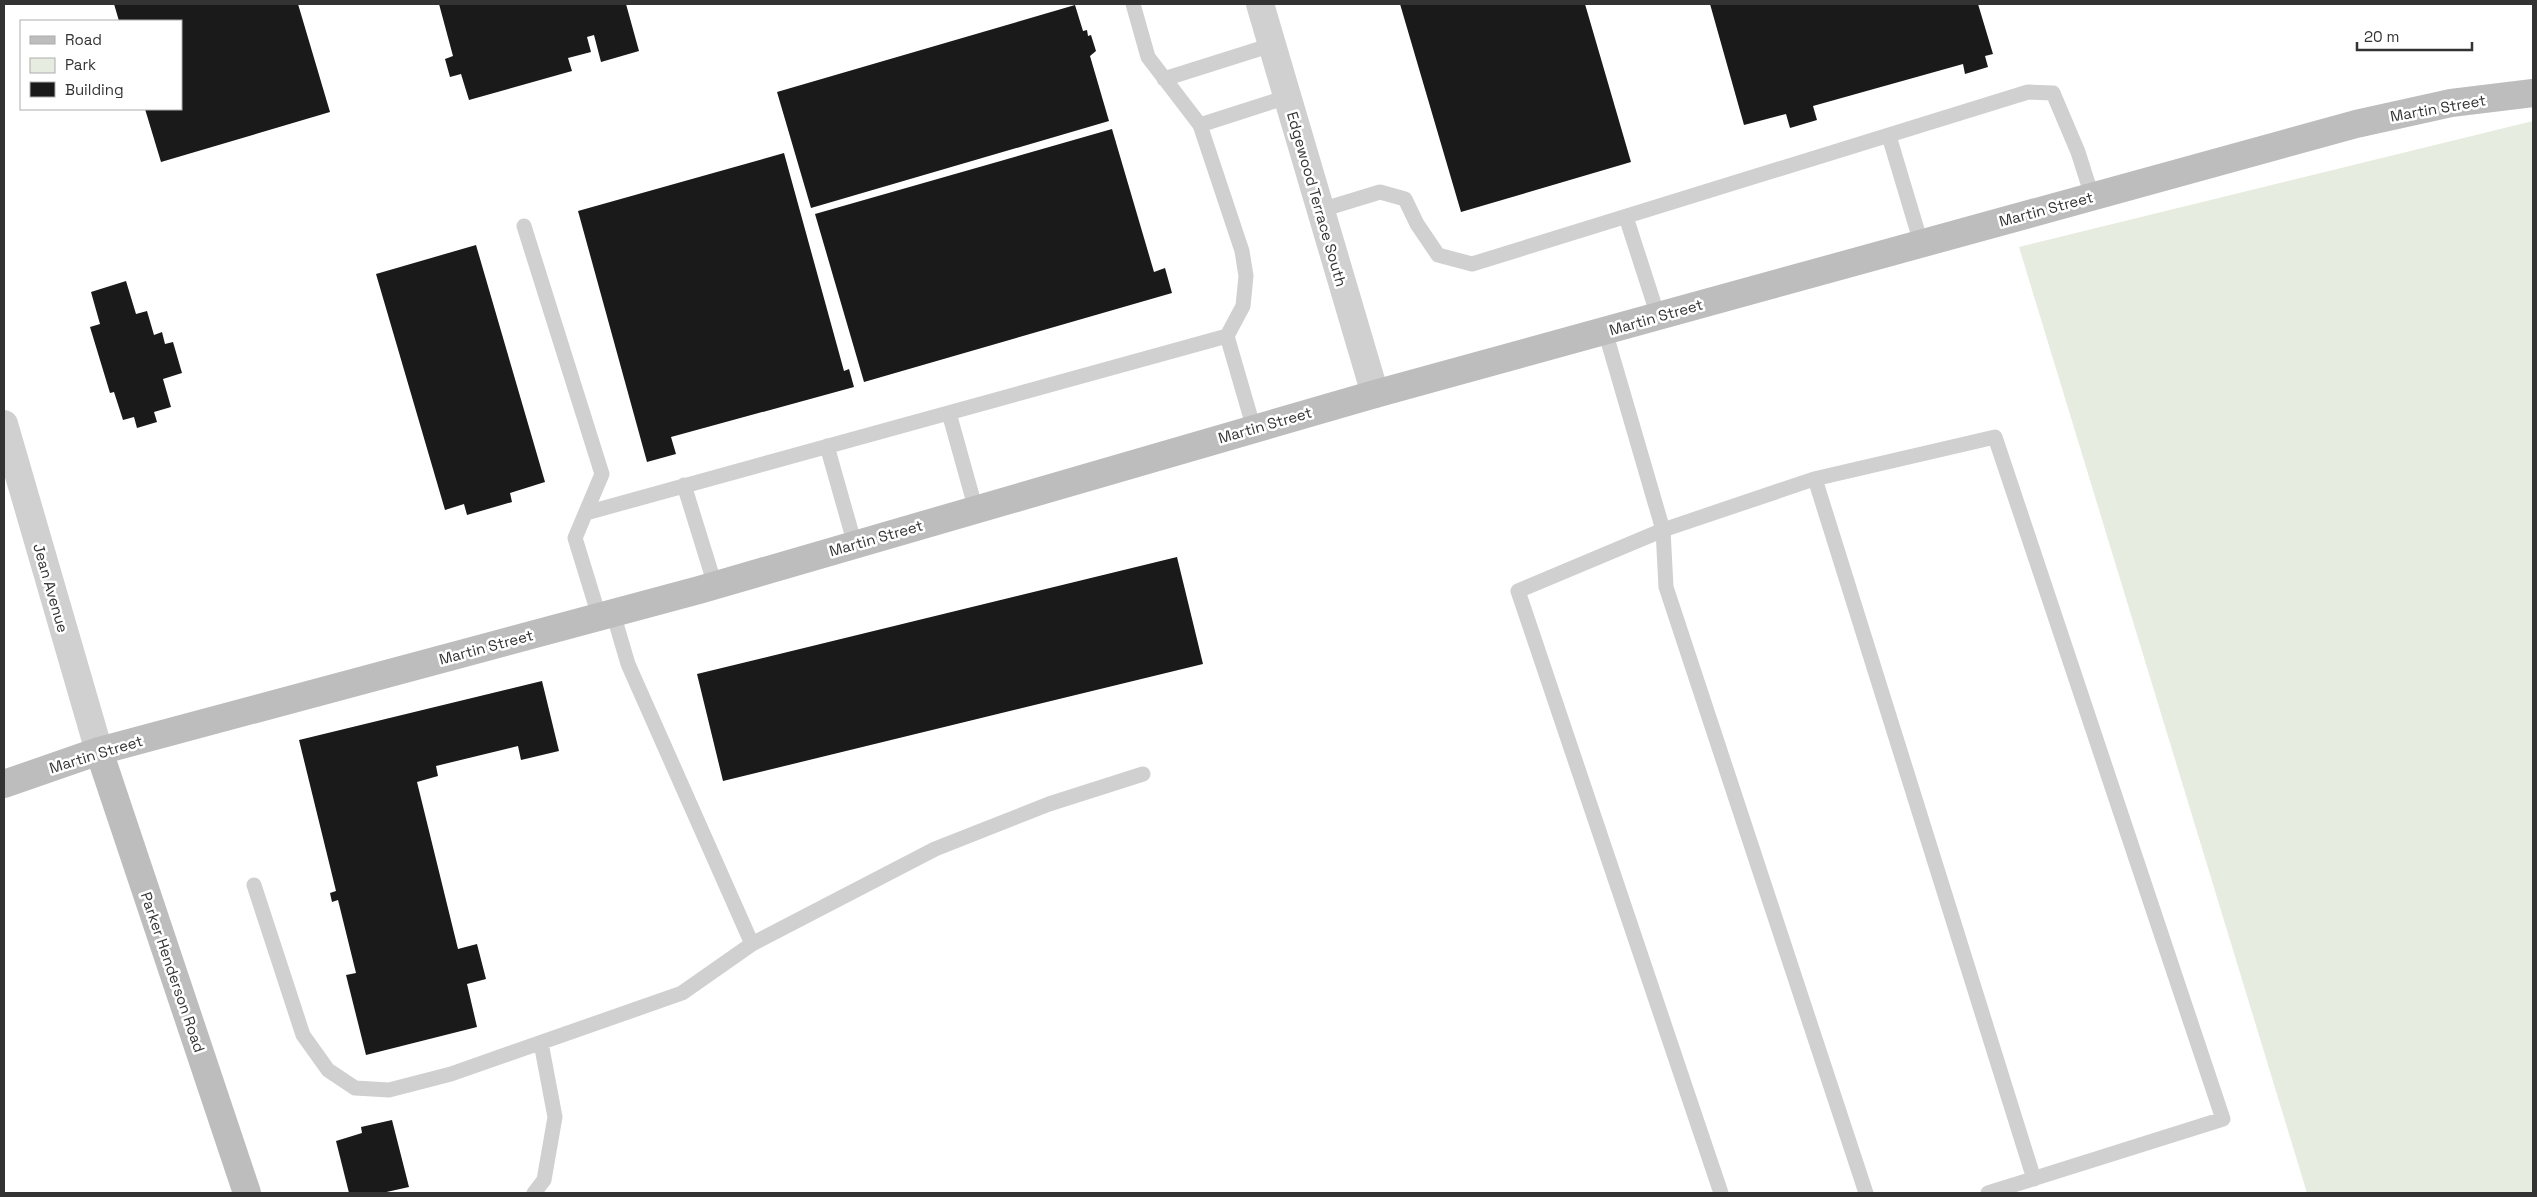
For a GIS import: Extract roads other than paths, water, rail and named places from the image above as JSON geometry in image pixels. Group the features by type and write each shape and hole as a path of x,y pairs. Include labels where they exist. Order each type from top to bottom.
{"street":[{"name":"Edgewood Terrace South","path":"1260,4 1375,394"},
{"name":"Martin Street","path":"4,784 99,751 714,585 1375,394 2092,196 2356,124 2451,103 2533,93"},
{"name":"Jean Avenue","path":"4,424 99,751"},
{"name":"Parker Henderson Road","path":"99,751 248,1193"}],"lane":[{"path":"1133,4 1148,58 1200,124 1244,260 1246,276 1243,306 1227,336 1254,429"},
{"path":"1164,79 1272,45"},
{"path":"1321,210 1380,192 1405,200 1438,256 1472,264 2028,92 2053,93 2078,152 2092,196"},
{"path":"1200,124 1287,97"},
{"path":"1889,136 1921,243"},
{"path":"1626,217 1658,316"},
{"path":"524,226 602,474 575,538 606,614 752,944"},
{"path":"1605,331 1663,530 1666,587 1866,1193"},
{"path":"586,512 1227,336"},
{"path":"949,413 976,510"},
{"path":"1721,1193 1518,591 1663,530 1815,479 1995,437 2223,1119 1988,1193"},
{"path":"827,446 855,545"},
{"path":"1815,479 2034,1179"},
{"path":"684,485 714,585"},
{"path":"254,885 303,1035 328,1070 355,1088 388,1090 451,1074 682,993 752,944 935,850 1049,804 1143,774"},
{"path":"534,1193 544,1180 555,1117 541,1042"}]}
